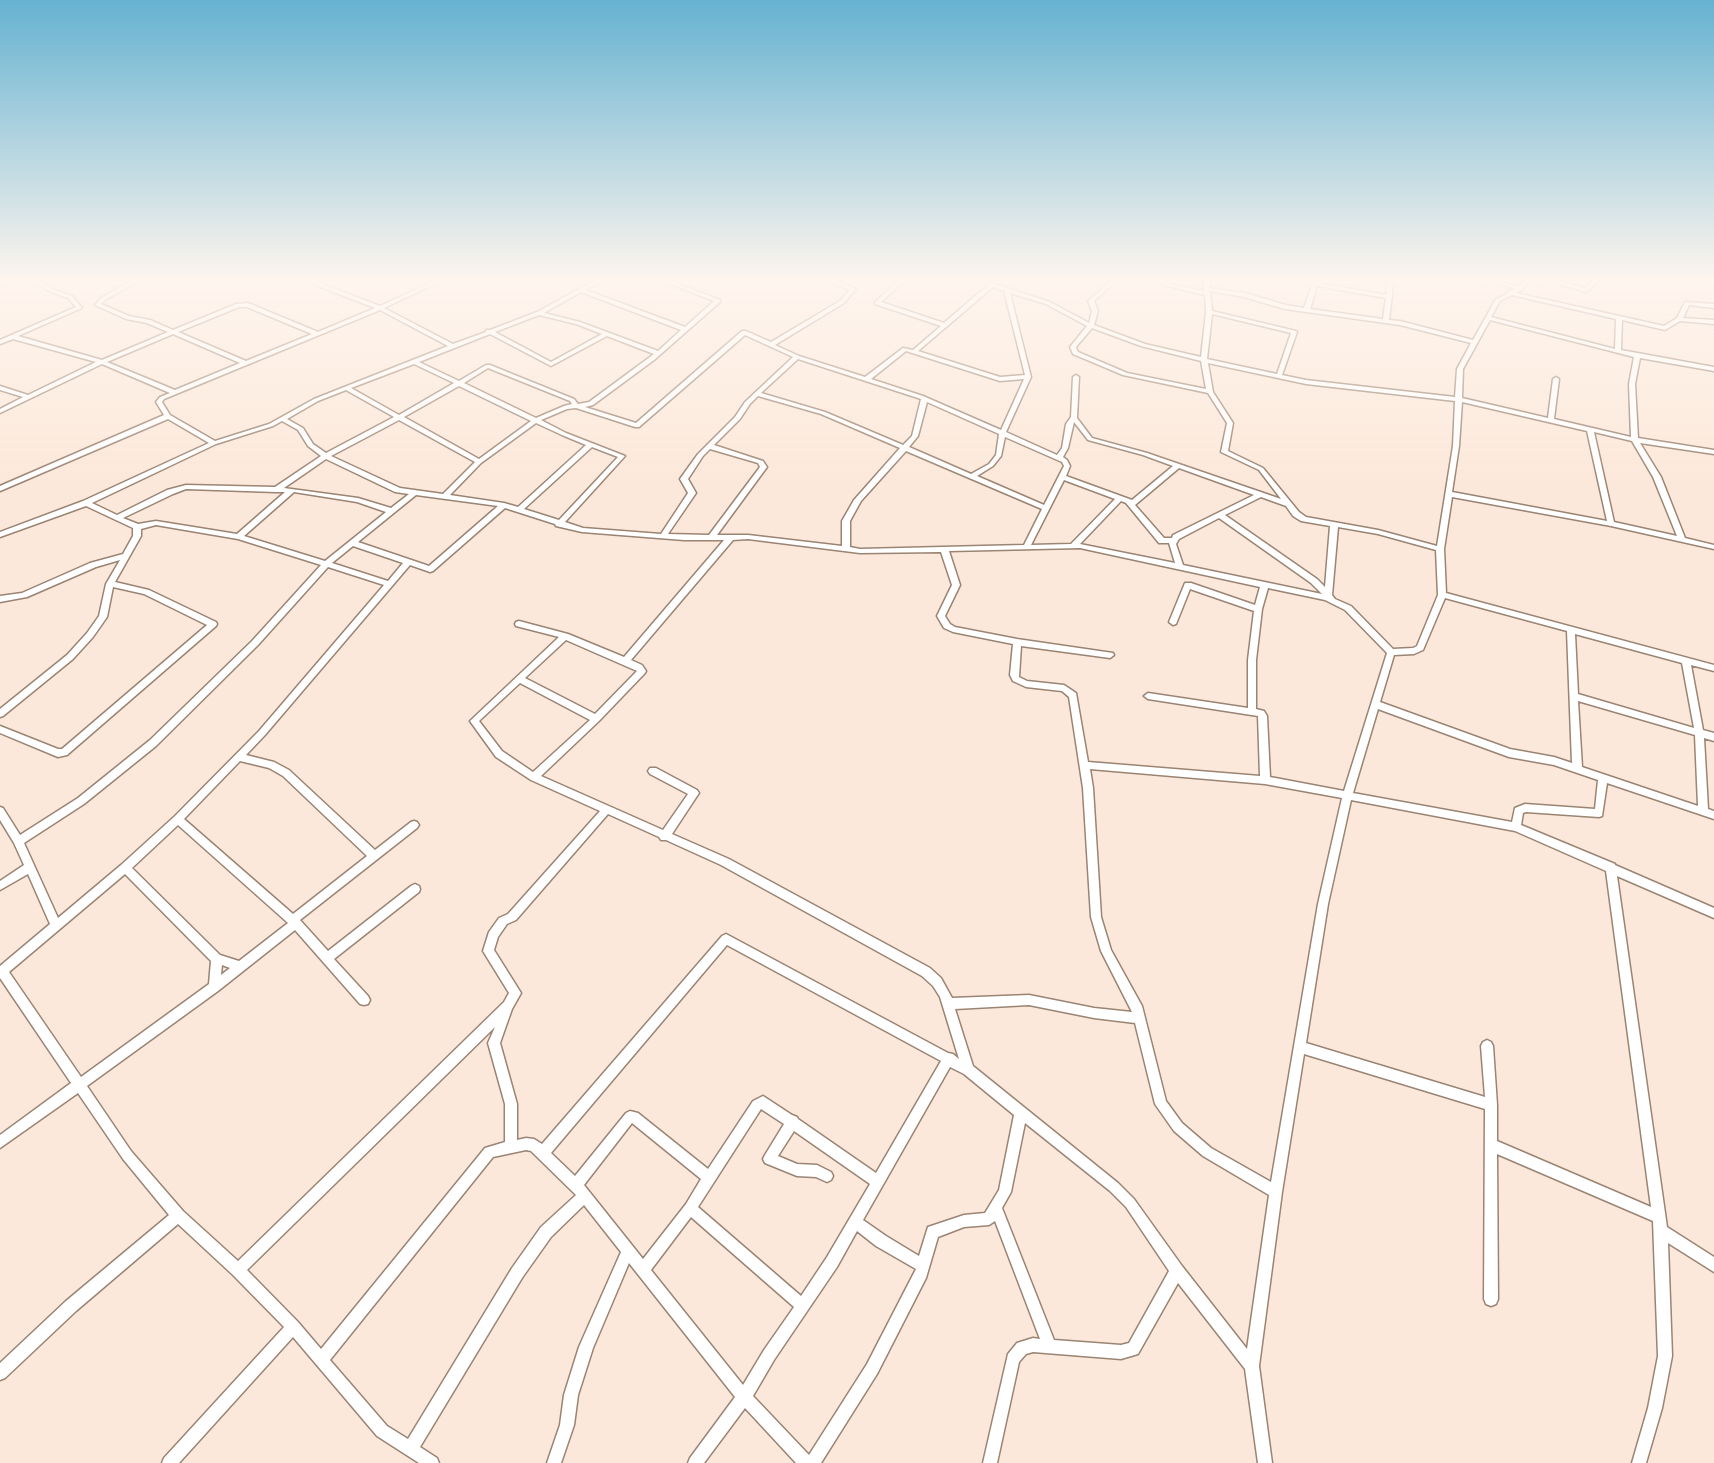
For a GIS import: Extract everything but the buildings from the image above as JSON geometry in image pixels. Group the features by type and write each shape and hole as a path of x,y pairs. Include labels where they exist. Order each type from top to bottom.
{"street":[{"path":"47,346 102,362 177,393"},
{"path":"0,411 138,346"},
{"path":"204,346 247,364"},
{"path":"214,443 168,416 159,402 289,346"},
{"path":"517,346 551,364 584,346"},
{"path":"638,346 658,353"},
{"path":"446,495 479,462 536,420 574,403 591,404 665,346"},
{"path":"276,490 326,456 490,366 574,403 637,426 726,346"},
{"path":"776,346 797,357 924,399 1065,461 1067,466 1062,477 1026,546"},
{"path":"915,351 920,346"},
{"path":"972,476 983,471 999,455 1003,432 1028,377 1021,346"},
{"path":"1074,346 1075,353 1125,374 1210,392"},
{"path":"1148,346 1279,376 1458,399 1635,440 1714,452"},
{"path":"1205,346 1204,360 1210,392 1230,423 1224,452 1262,469 1289,504 1304,519 1378,532 1440,549"},
{"path":"1279,376 1289,346"},
{"path":"1391,652 1420,648 1442,595 1440,549 1450,494 1460,369 1471,346"},
{"path":"1599,346 1637,356 1714,369"},
{"path":"1618,346 1618,351"},
{"path":"0,535 86,503 214,443 284,419 307,405 454,347"},
{"path":"866,380 900,350 915,351 990,376 1008,379 1028,377"},
{"path":"1637,356 1632,384 1635,440 1657,477 1682,539"},
{"path":"663,536 692,493 684,479 685,475 757,394 797,357"},
{"path":"415,362 590,445 620,454 622,459 559,524"},
{"path":"1059,458 1065,448 1070,424 1074,417 1076,377"},
{"path":"1551,421 1556,379"},
{"path":"0,388 28,397"},
{"path":"348,389 479,462"},
{"path":"757,394 816,411 1046,508"},
{"path":"846,549 844,526 858,500 915,436 924,399"},
{"path":"0,489 168,416"},
{"path":"1074,417 1095,441 1178,465 1289,504"},
{"path":"284,419 301,429 310,445 326,456 382,484 412,494 446,495 504,505 582,530 663,536 763,538 846,549 1074,545 1330,597"},
{"path":"1590,430 1611,524"},
{"path":"519,510 590,445"},
{"path":"709,446 761,462 764,467 712,537"},
{"path":"1062,477 1119,499 1137,503 1178,465"},
{"path":"116,518 178,489 292,490 358,500 392,511"},
{"path":"239,537 292,490"},
{"path":"18,841 81,801 153,743 255,643 326,564 412,494"},
{"path":"1129,502 1162,541 1172,540 1261,494"},
{"path":"1450,494 1714,546"},
{"path":"1074,545 1119,499"},
{"path":"86,503 137,527 156,523 239,537 387,583"},
{"path":"352,543 427,569 432,568 504,505"},
{"path":"1219,515 1314,581 1330,597 1348,608 1391,652"},
{"path":"1330,597 1334,525"},
{"path":"0,714 70,657 90,635 103,617 110,584 137,536 137,527"},
{"path":"625,661 731,537"},
{"path":"1172,540 1180,567"},
{"path":"944,549 956,585 941,616 943,621 953,629 1017,642 1110,655"},
{"path":"0,599 24,595 93,566 126,556"},
{"path":"408,561 387,583 331,653 238,757 178,819 125,868 1,972 80,1082 127,1155 178,1216 238,1270 293,1327 382,1431 432,1463"},
{"path":"0,729 58,753 64,752 213,624 146,592 110,584"},
{"path":"1252,710 1252,660 1258,609 1265,584"},
{"path":"1173,622 1188,585 1258,609"},
{"path":"1442,595 1714,668"},
{"path":"519,624 565,636 639,667 642,671 641,675 534,777"},
{"path":"1571,629 1576,697 1577,769"},
{"path":"565,636 476,718 474,724 499,754 534,777 738,869 926,972 937,982 948,1005 968,1070"},
{"path":"1017,642 1014,675 1016,679 1026,684 1064,688 1073,695 1085,765 1096,917 1106,951 1136,1006 1161,1104 1178,1127 1207,1152 1276,1192"},
{"path":"1265,1463 1252,1366 1276,1192 1323,904 1348,794 1391,652"},
{"path":"1686,660 1699,732 1702,811"},
{"path":"520,679 596,719"},
{"path":"1148,696 1252,710 1263,716 1265,780"},
{"path":"1576,697 1714,737"},
{"path":"1375,704 1509,753 1543,759 1577,769 1714,815"},
{"path":"238,757 271,765 286,773 374,856"},
{"path":"1085,765 1265,780 1516,827 1714,913"},
{"path":"653,771 694,793 664,837"},
{"path":"1516,827 1518,812 1525,808 1592,815 1599,813 1603,778"},
{"path":"512,1146 512,1104 494,1044 515,993 488,951 492,935 502,921 512,917 606,810"},
{"path":"1,813 18,841 28,868 56,926"},
{"path":"178,819 294,921 364,1000"},
{"path":"0,1142 214,987 414,825"},
{"path":"1611,867 1661,1231 1665,1356 1655,1408 1639,1463"},
{"path":"0,886 28,868"},
{"path":"125,868 217,959 240,966"},
{"path":"327,958 415,889"},
{"path":"543,1153 726,939 968,1070 1114,1187 1130,1203 1178,1271 1252,1366"},
{"path":"214,987 217,959"},
{"path":"948,1005 1029,1000 1094,1013 1139,1018"},
{"path":"238,1270 508,1006"},
{"path":"1487,1046 1491,1105 1491,1299"},
{"path":"1300,1047 1491,1105"},
{"path":"695,1463 744,1397 803,1306 855,1222 949,1058"},
{"path":"643,1270 690,1208 757,1106 767,1102 878,1182"},
{"path":"812,1463 872,1370 922,1265 933,1232 964,1221 989,1220 1005,1192 1021,1112"},
{"path":"411,1449 517,1273 580,1190 630,1118 634,1117 710,1178"},
{"path":"792,1121 770,1159 796,1170 817,1171 827,1176"},
{"path":"321,1360 489,1152 512,1146 534,1145 580,1190 744,1397 806,1463"},
{"path":"1491,1145 1659,1217"},
{"path":"690,1208 803,1306"},
{"path":"996,1208 1050,1346"},
{"path":"0,1372 77,1301 178,1216"},
{"path":"855,1222 880,1241 922,1265"},
{"path":"1661,1231 1714,1265"},
{"path":"554,1463 567,1425 571,1395 586,1347 628,1251"},
{"path":"990,1463 1014,1359 1022,1348 1033,1345 1121,1352 1133,1349 1178,1271"},
{"path":"170,1463 293,1327"}]}
